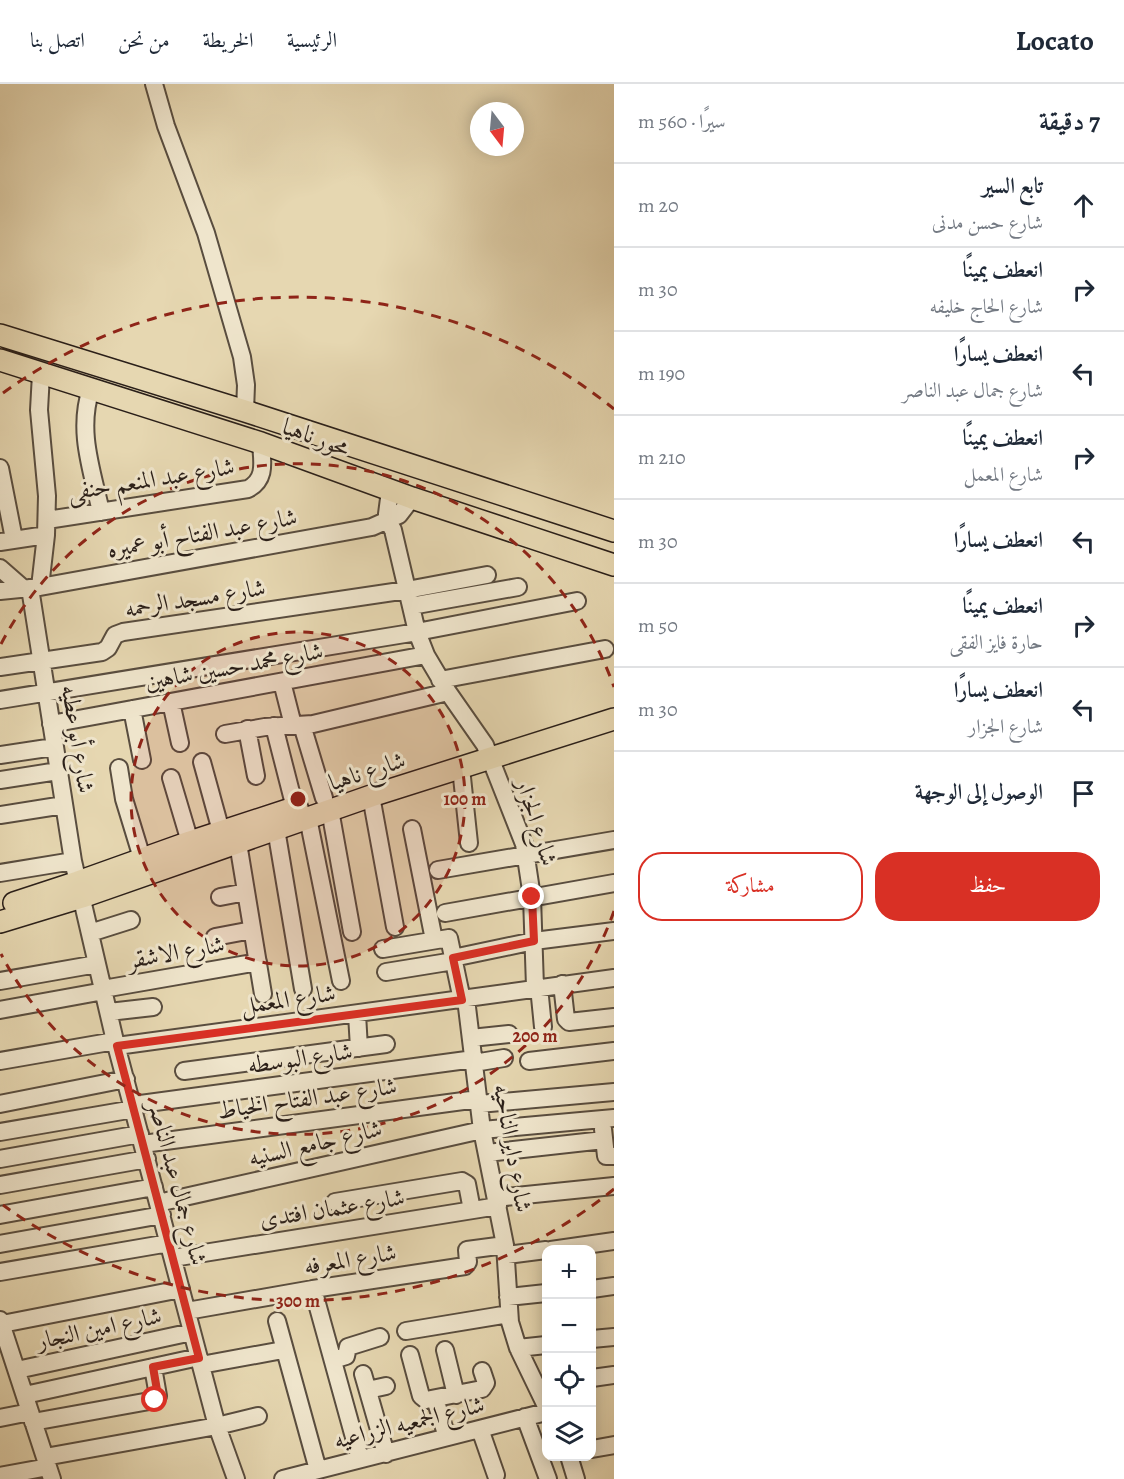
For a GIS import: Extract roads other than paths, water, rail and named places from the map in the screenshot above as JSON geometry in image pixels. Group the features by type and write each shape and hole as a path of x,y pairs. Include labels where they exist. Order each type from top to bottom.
{"main road":[{"name":"محور ناهيا","path":"0,335 245,411 614,531"},
{"name":"محور ناهيا","path":"0,360 261,443 390,491 614,565"},
{"name":"شارع ناهيا","path":"0,922 80,890 327,804 488,752 614,717"},
{"name":"شارع ناهيا","path":"327,804 370,796 461,768 488,752"},
{"name":"شارع ناهيا","path":"0,908 80,890 142,858 189,842 276,829 302,813"}],"street":[{"path":"154,84 166,126 206,233 242,357 246,385 245,411"},
{"name":"شارع أبو عطيه","path":"41,374 39,410 47,496 46,527 31,588 54,747 80,890"},
{"path":"91,389 84,420 85,435 101,512"},
{"name":"شارع عبد المنعم حنفى","path":"7,540 101,512 248,489 257,483 262,475 261,443"},
{"path":"0,468 7,540"},
{"path":"388,521 387,508 390,491"},
{"name":"شارع عبد الفتاح أبو عميره","path":"0,591 31,588 372,527 399,515 412,498"},
{"name":"شارع الجزار","path":"388,521 393,530 417,632 426,655 488,752 526,854 532,897 537,987 543,1027"},
{"path":"0,568 31,588"},
{"path":"409,598 487,575"},
{"path":"409,598 518,586"},
{"name":"شارع مسجد الرحمه","path":"0,667 102,652 108,648 115,635 123,632 409,598"},
{"path":"0,700 417,632 577,601"},
{"path":"225,734 248,729 298,725 444,686 605,649"},
{"name":"شارع محمد حسين شاهين","path":"51,724 426,655"},
{"path":"282,682 327,804 351,932"},
{"path":"171,702 180,743"},
{"path":"132,710 142,760"},
{"path":"274,726 302,813 340,981"},
{"path":"248,729 256,776"},
{"path":"0,755 54,747"},
{"path":"202,762 230,837 246,892 264,994"},
{"path":"119,768 124,799 142,858"},
{"path":"461,768 469,843"},
{"path":"0,780 58,771"},
{"path":"171,778 189,842"},
{"path":"370,796 395,927"},
{"path":"0,815 64,805"},
{"path":"276,829 303,989"},
{"path":"412,829 434,940"},
{"path":"438,870 614,840"},
{"path":"0,873 73,861"},
{"path":"445,913 614,883"},
{"name":"شارع جمال عبد الناصر","path":"80,890 116,1044 192,1332 217,1426 236,1479"},
{"path":"220,897 246,892"},
{"path":"90,933 131,920"},
{"path":"215,937 252,930"},
{"path":"386,972 534,941 614,931"},
{"path":"384,949 449,939 454,959"},
{"name":"شارع داير الناحيه","path":"454,959 471,1038 482,1131 506,1250 508,1305 518,1348 541,1383"},
{"name":"شارع الاشقر","path":"0,1010 258,962"},
{"path":"0,981 97,964"},
{"name":"شارع المعمل","path":"0,1061 614,978"},
{"path":"562,984 566,1019 569,1022 614,1017"},
{"path":"109,1012 153,1007"},
{"path":"357,1014 359,1048"},
{"path":"471,1038 509,1034"},
{"path":"184,1071 386,1044"},
{"path":"529,1061 614,1051"},
{"name":"شارع البوسطه","path":"0,1132 133,1107 504,1058"},
{"path":"0,1104 126,1079"},
{"path":"479,1102 614,1092"},
{"name":"شارع عبد الفتاح الخياط","path":"143,1146 479,1102"},
{"path":"608,1119 604,1140 606,1156 614,1156"},
{"name":"شارع جامع السنيه","path":"158,1201 482,1131 608,1119"},
{"path":"487,1153 604,1140"},
{"path":"0,1159 143,1146"},
{"path":"0,1185 143,1146"},
{"path":"335,1202 462,1181 467,1184 472,1210"},
{"name":"شارع عثمان افتدى","path":"0,1272 370,1226 472,1210 497,1202 614,1186"},
{"path":"364,1198 370,1226"},
{"path":"0,1215 158,1201"},
{"path":"0,1244 158,1201"},
{"path":"585,1245 614,1241"},
{"name":"شارع المعرفه","path":"187,1311 465,1266 468,1264 467,1250 506,1250"},
{"path":"506,1250 542,1250"},
{"path":"596,1288 614,1286"},
{"path":"48,1468 25,1395 10,1363 1,1325 181,1289"},
{"path":"313,1289 360,1459"},
{"path":"406,1331 542,1294"},
{"path":"277,1321 283,1350 318,1470"},
{"name":"شارع امين النجار","path":"10,1363 192,1332"},
{"path":"596,1338 614,1336"},
{"path":"333,1360 346,1356 348,1347 380,1337"},
{"path":"518,1348 542,1345"},
{"path":"25,1395 153,1367 283,1350"},
{"path":"445,1350 456,1395"},
{"path":"410,1355 421,1396 426,1400 484,1388 486,1383 482,1371"},
{"path":"0,1418 32,1417 155,1400 158,1396 153,1367"},
{"path":"596,1377 614,1375"},
{"path":"386,1386 365,1382 386,1454"},
{"path":"435,1399 447,1437"},
{"name":"شارع الجمعيه الزراعيه","path":"283,1479 542,1413"},
{"path":"0,1476 48,1468 258,1416"},
{"path":"525,1417 548,1479"},
{"path":"480,1429 496,1474"},
{"path":"596,1448 614,1445"},
{"path":"571,1461 576,1479"}]}
